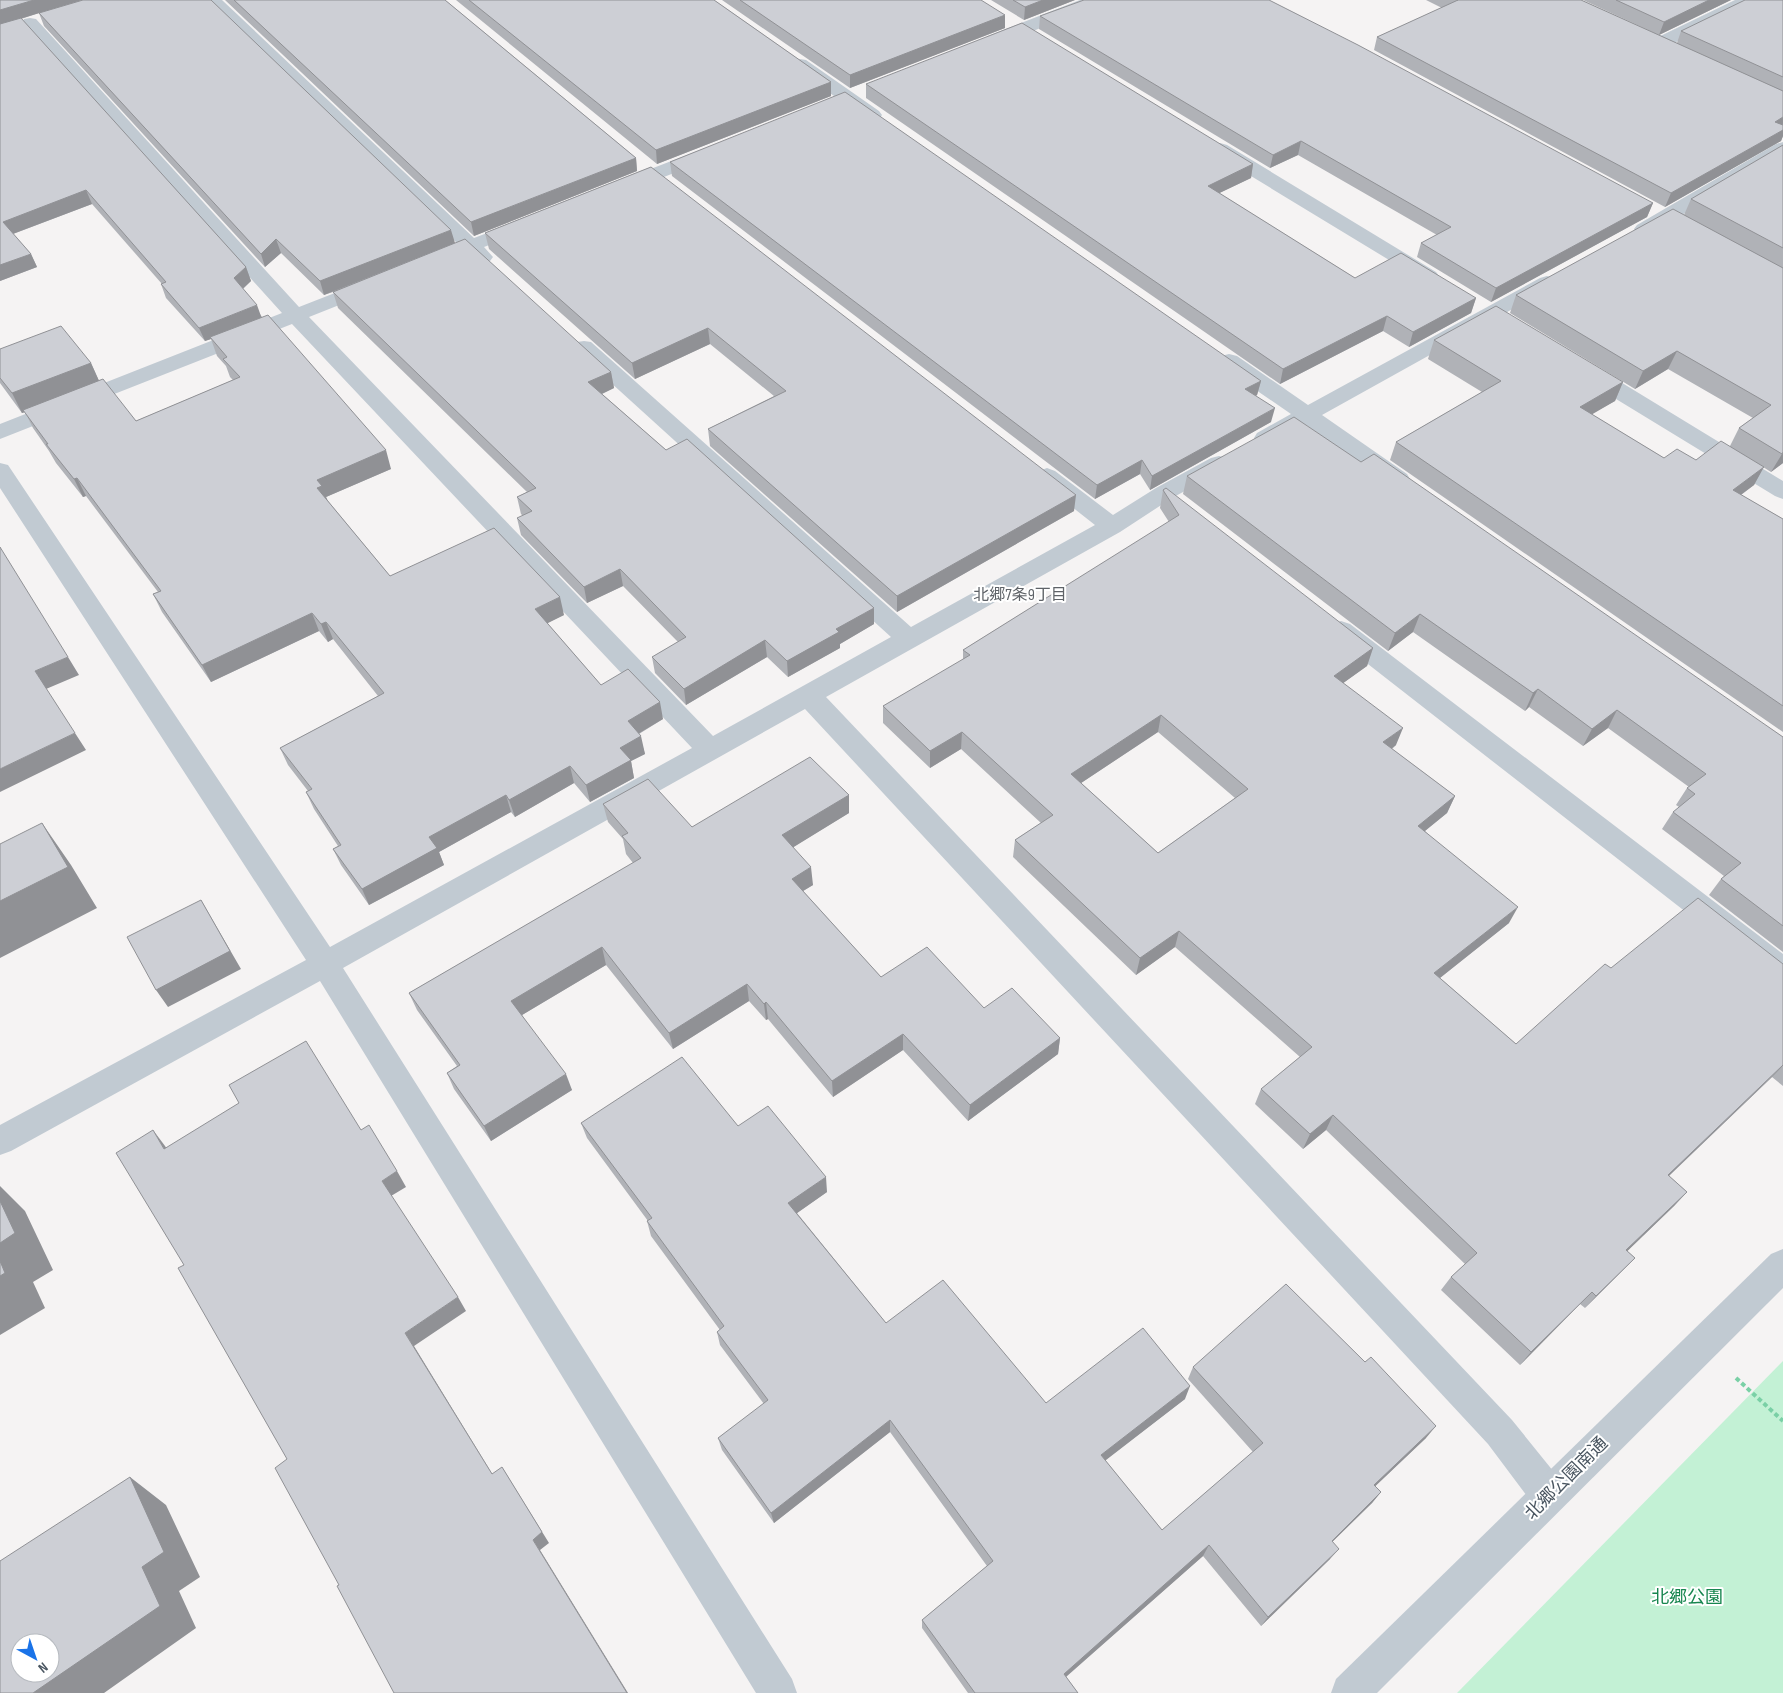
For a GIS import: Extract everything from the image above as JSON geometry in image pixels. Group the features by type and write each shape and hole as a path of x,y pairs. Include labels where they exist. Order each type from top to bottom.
{"street":[{"path":"212,0 471,246 501,272"},
{"path":"976,47 1095,0"},
{"path":"1658,44 1748,0"},
{"path":"999,14 1039,39"},
{"path":"32,22 295,315 710,750"},
{"path":"1641,36 1676,52"},
{"path":"786,54 889,126"},
{"path":"1201,137 1448,287"},
{"path":"609,192 647,167 719,148"},
{"path":"1621,241 1783,148"},
{"path":"647,167 670,186"},
{"path":"425,264 535,220"},
{"path":"0,1142 325,964 1112,526 1164,493 1569,270"},
{"path":"0,432 388,279"},
{"path":"568,332 909,639"},
{"path":"1216,353 1411,488"},
{"path":"1574,364 1783,491"},
{"path":"1033,465 1112,526"},
{"path":"0,470 325,964 778,1693"},
{"path":"1164,493 1188,511"},
{"path":"1321,614 1783,971"},
{"path":"808,695 1500,1432 1549,1495"},
{"name":"北郷公園南通","path":"1350,1693 1783,1265"}],"path":[{"path":"1701,1345 1783,1422"}],"green space":[{"name":"北郷公園","path":"1783,1361 1783,1693 1457,1693"}],"building":[{"path":"0,0 34,0 0,10"},
{"path":"83,0 211,0 451,230 320,281 276,239 261,254 39,13"},
{"path":"234,0 445,0 636,158 471,222"},
{"path":"469,0 714,0 831,82 656,150"},
{"path":"740,0 981,0 1005,15 850,75"},
{"path":"1013,0 1043,0 1025,7"},
{"path":"1084,0 1269,0 1358,45 1653,203 1496,288 1421,243 1451,227 1301,141 1273,155 1040,16"},
{"path":"1458,0 1581,0 1783,91 1783,117 1775,122 1783,125 1783,130 1671,193 1377,37"},
{"path":"1616,0 1709,0 1664,22"},
{"path":"1745,0 1783,0 1783,77 1681,31"},
{"path":"21,18 246,267 234,278 257,305 199,328 161,284 166,282 86,190 3,222 31,254 0,265 0,24"},
{"path":"1022,23 1253,164 1208,186 1355,278 1401,253 1476,298 1413,332 1387,316 1283,369 866,84"},
{"path":"845,92 1261,381 1245,389 1275,408 1152,476 1142,460 1097,485 670,162"},
{"path":"1783,145 1783,248 1691,199"},
{"path":"651,167 1076,495 897,596 708,429 786,391 708,328 632,363 485,233"},
{"path":"1673,209 1783,268 1782,454 1739,428 1771,405 1677,351 1643,371 1516,295"},
{"path":"465,239 611,372 588,382 666,450 687,439 874,608 836,629 839,632 787,661 765,640 684,689 652,657 686,637 620,569 584,587 517,518 532,511 517,497 536,488 333,292"},
{"path":"1496,306 1623,382 1580,407 1664,458 1677,449 1696,460 1721,441 1764,467 1733,490 1783,519 1783,706 1396,442 1501,381 1434,340"},
{"path":"268,315 386,450 317,480 322,486 317,488 390,576 494,528 560,597 535,609 601,685 628,669 660,702 628,721 641,736 620,748 631,760 586,785 570,766 509,800 506,795 429,837 437,848 362,889 333,849 341,845 306,792 312,789 280,748 384,693 326,622 321,624 312,613 202,665 153,594 161,591 77,478 74,479 46,444 48,444 23,410 103,379 136,421 240,377 223,359 227,357 210,337"},
{"path":"61,326 91,363 12,393 0,378 0,349"},
{"path":"1294,417 1361,462 1374,454 1783,737 1783,926 1721,879 1741,863 1673,812 1695,794 1687,788 1706,774 1617,710 1592,729 1538,689 1533,693 1420,614 1395,633 1187,476"},
{"path":"1166,488 1373,648 1334,676 1403,728 1383,742 1455,796 1418,826 1518,907 1434,973 1516,1044 1605,964 1611,968 1698,898 1783,964 1783,1065 1668,1175 1687,1192 1626,1250 1635,1258 1596,1296 1592,1292 1531,1352 1451,1277 1477,1253 1333,1115 1310,1134 1261,1089 1312,1047 1179,931 1140,958 1015,840 1053,815 962,732 930,751 883,706 970,655 963,650 1179,515 1163,490","holes":["1161,715 1248,789 1158,853 1071,774"]},
{"path":"0,547 68,657 35,671 75,733 0,769"},
{"path":"810,757 849,795 782,835 811,867 792,879 881,977 927,947 984,1008 1012,988 1060,1038 970,1105 903,1034 832,1081 766,1002 764,1004 747,984 669,1033 602,947 511,1001 566,1074 484,1126 447,1073 460,1065 409,993 641,858 622,836 628,833 603,804 648,779 692,827"},
{"path":"42,823 68,867 0,901 0,844"},
{"path":"201,900 230,951 156,990 127,937"},
{"path":"306,1041 361,1130 369,1125 397,1171 382,1181 458,1297 405,1333 492,1474 502,1467 542,1532 533,1540 627,1693 394,1693 337,1586 339,1585 275,1468 287,1459 178,1268 184,1265 116,1153 153,1130 164,1149 239,1103 229,1085"},
{"path":"682,1057 738,1126 768,1106 826,1177 788,1203 886,1323 943,1280 1046,1403 1143,1328 1190,1386 1101,1455 1162,1530 1263,1443 1193,1367 1286,1284 1365,1362 1371,1357 1436,1426 1374,1485 1381,1492 1332,1541 1339,1549 1268,1617 1209,1545 1064,1674 1078,1693 975,1693 922,1620 993,1561 890,1420 771,1513 718,1438 768,1400 717,1332 724,1326 647,1221 652,1218 581,1123"},
{"path":"0,1201 15,1233 0,1243"},
{"path":"0,1261 5,1273 0,1276"},
{"path":"130,1477 164,1552 142,1567 160,1606 60,1675 60,1633 10,1633 10,1683 48,1683 33,1693 0,1693 0,1561"}],"district":[{"name":"北郷7条9丁目","path":"1020,594"}]}
